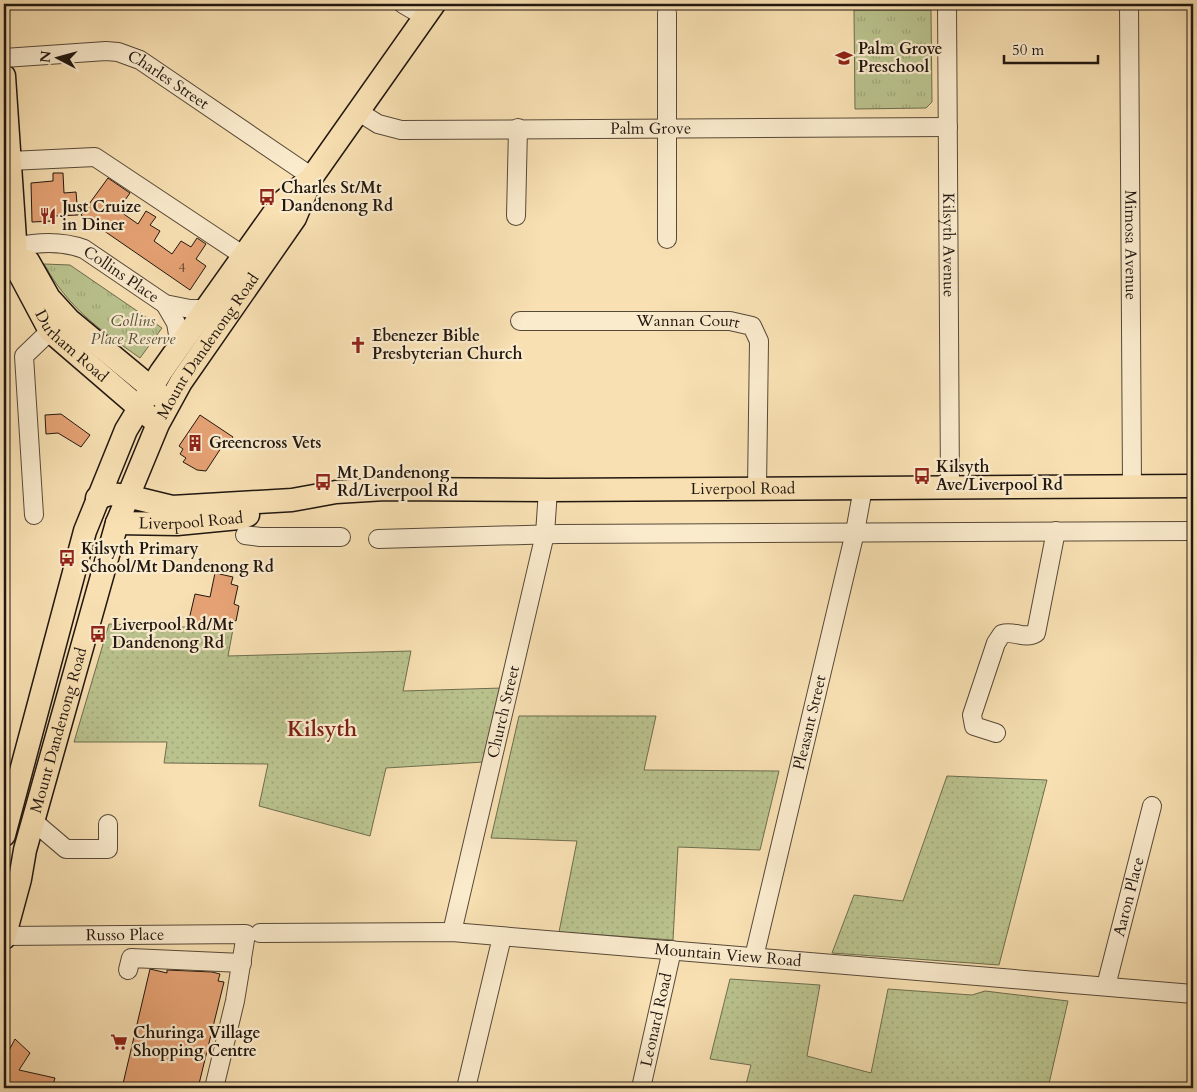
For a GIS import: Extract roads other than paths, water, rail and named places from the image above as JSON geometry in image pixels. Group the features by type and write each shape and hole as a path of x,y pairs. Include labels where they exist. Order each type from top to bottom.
{"main road":[{"name":"Mount Dandenong Road","path":"4,936 12,877 33,821 117,523 158,424 181,382 295,218 312,178 429,11"},
{"name":"Durham Road","path":"4,76 17,269 50,331 158,424"},
{"name":"Mount Dandenong Road","path":"4,835 85,531 126,430 180,346 208,309 281,203 312,178"},
{"name":"Durham Road","path":"16,247 30,264 49,298 68,320 170,404"},
{"name":"Liverpool Road","path":"97,498 110,494 127,496 172,507 292,500 336,492 385,489 548,490 1193,486"},
{"path":"97,498 104,512 117,523"},
{"name":"Liverpool Road","path":"117,523 177,524 244,534 292,500"}],"street":[{"path":"403,4 429,11"},
{"name":"Kilsyth Avenue","path":"947,4 950,488"},
{"name":"Mimosa Avenue","path":"1129,4 1132,486"},
{"path":"667,13 667,239"},
{"name":"Charles Street","path":"4,58 106,52 118,52 135,58 312,178"},
{"name":"Palm Grove","path":"359,112 378,124 401,130 948,126"},
{"path":"516,216 518,128"},
{"path":"8,148 95,157 244,256"},
{"name":"Collins Place","path":"16,247 31,244 57,244 84,249 165,304"},
{"path":"165,304 190,309 208,309"},
{"path":"165,304 176,323 180,346"},
{"name":"Wannan Court","path":"520,321 730,321 752,326 759,341 757,488"},
{"path":"34,515 24,356 50,331"},
{"name":"Pleasant Street","path":"754,957 855,532 863,488"},
{"name":"Church Street","path":"452,932 545,534 548,490"},
{"path":"996,733 974,726 972,715 996,643 1002,634 1007,632 1028,636 1036,633 1056,531"},
{"path":"378,539 545,534 1193,531"},
{"path":"244,534 260,538 341,537"},
{"name":"Aaron Place","path":"1106,986 1152,806"},
{"path":"33,821 66,849 108,848 108,824"},
{"name":"Mountain View Road","path":"253,933 452,932 1193,994"},
{"path":"214,1088 242,964 253,933"},
{"name":"Russo Place","path":"4,936 253,933"},
{"path":"466,1088 502,937"},
{"name":"Leonard Road","path":"642,1088 672,950"},
{"path":"128,970 131,958 217,968 242,964"}],"place":[{"name":"Palm Grove Preschool","path":"844,58"},
{"name":"Charles St/Mt Dandenong Rd","path":"267,197"},
{"name":"Just Cruize in Diner","path":"48,216"},
{"name":"Ebenezer Bible Presbyterian Church","path":"358,345"},
{"name":"Greencross Vets","path":"195,443"},
{"name":"Kilsyth Ave/Liverpool Rd","path":"922,476"},
{"name":"Mt Dandenong Rd/Liverpool Rd","path":"323,482"},
{"name":"Kilsyth Primary School/Mt Dandenong Rd","path":"67,558"},
{"name":"Liverpool Rd/Mt Dandenong Rd","path":"98,634"},
{"name":"Churinga Village Shopping Centre","path":"119,1042"}],"district":[{"name":"Kilsyth","path":"322,729"}],"park label":[{"name":"Collins Place Reserve","path":"133,330"}]}
